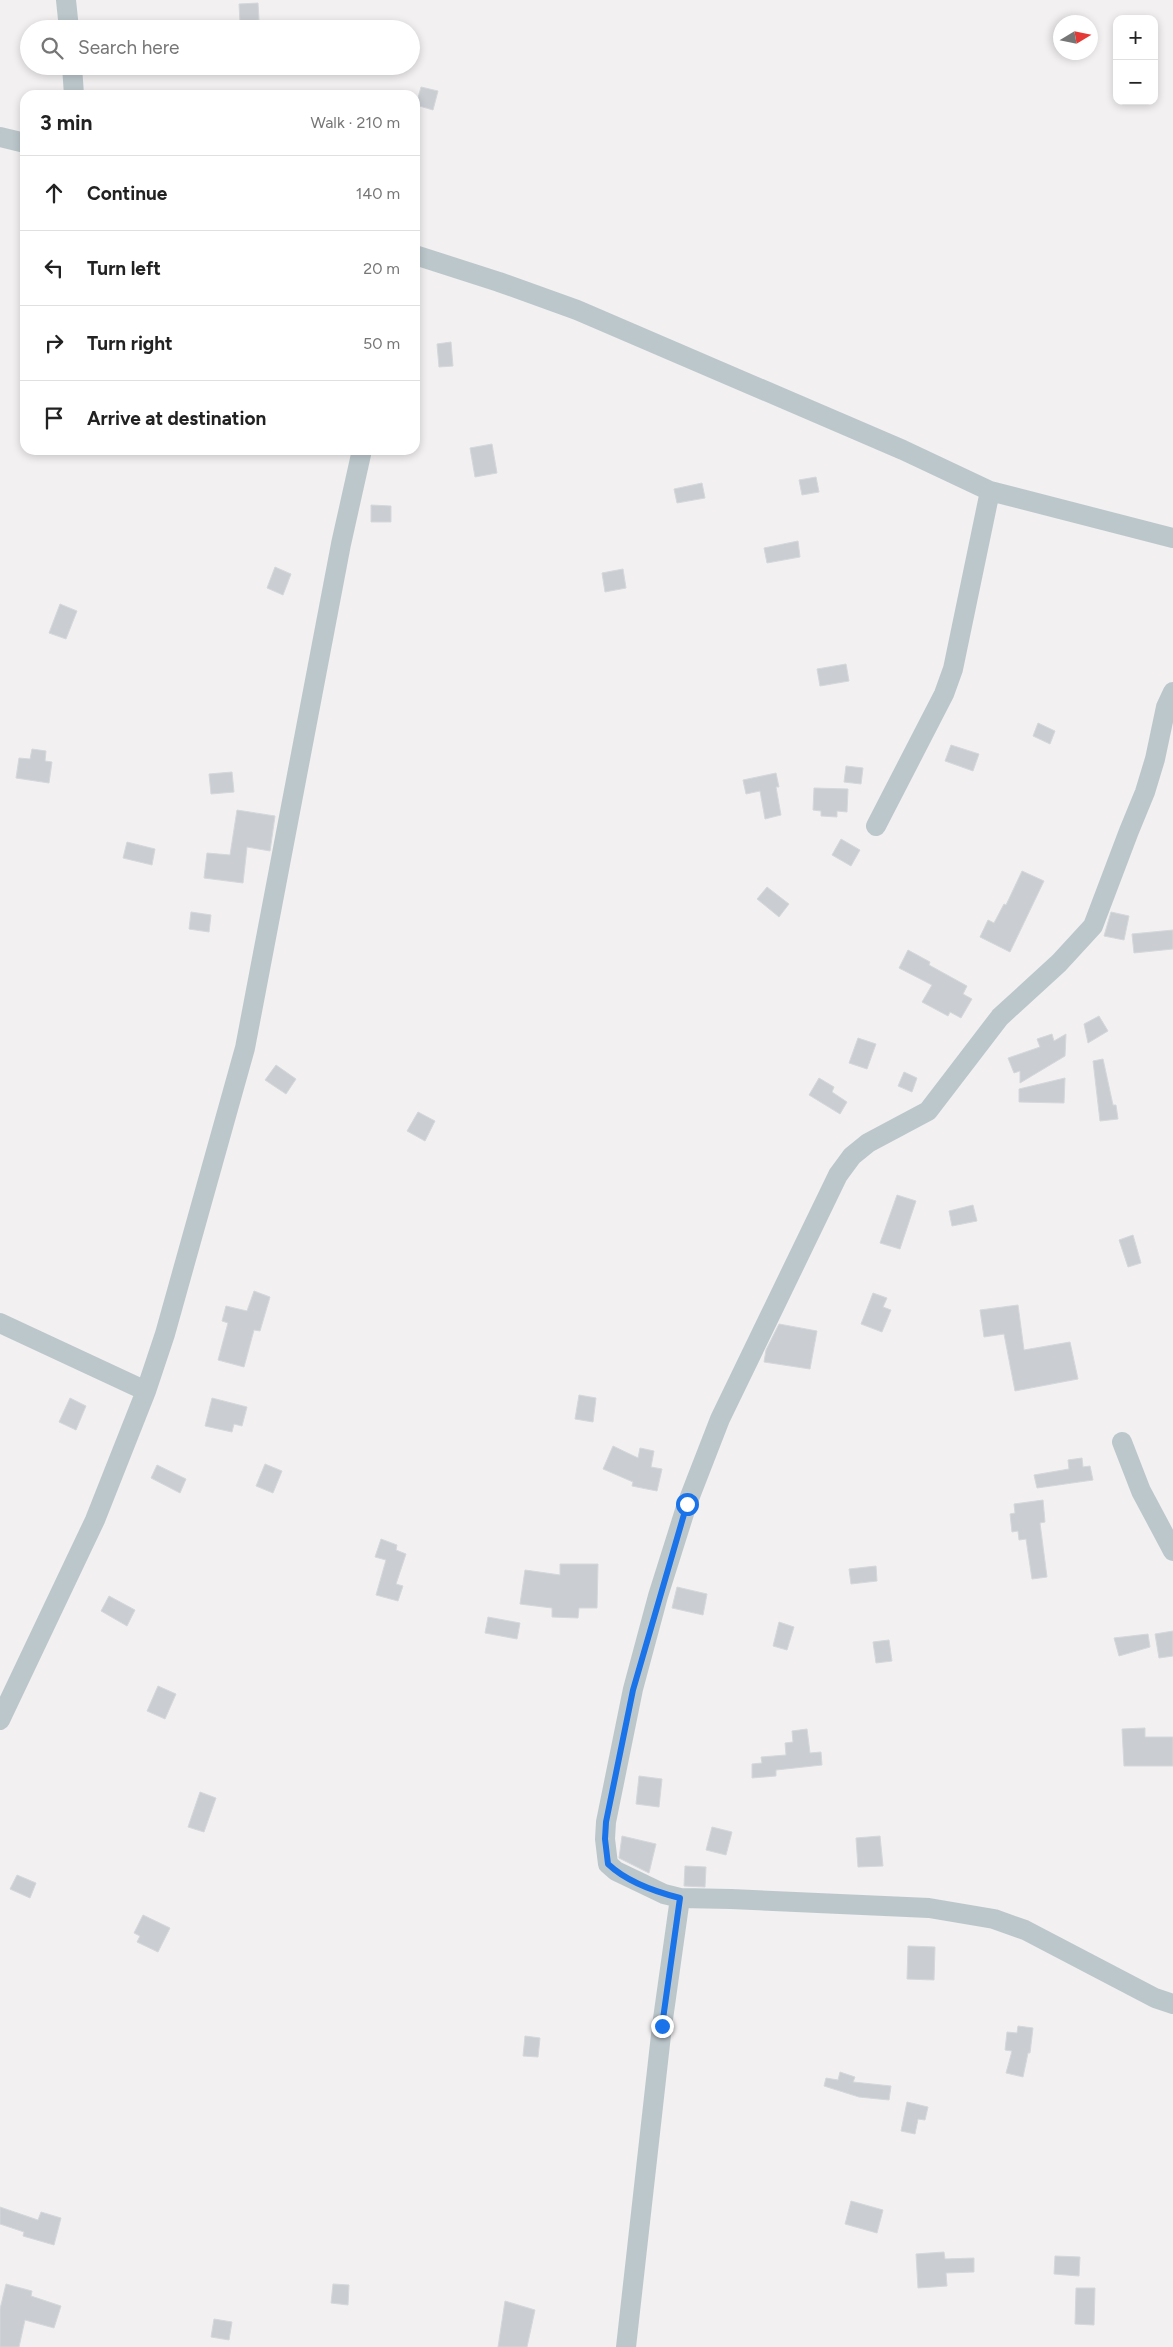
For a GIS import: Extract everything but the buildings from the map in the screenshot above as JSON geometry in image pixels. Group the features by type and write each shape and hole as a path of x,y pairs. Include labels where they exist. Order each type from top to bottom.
{"street":[{"path":"66,0 68,20"},
{"path":"73,75 74,90"},
{"path":"0,137 20,142"},
{"path":"420,257 577,310 903,450 990,491 1121,527 1173,538"},
{"path":"0,1720 95,1520 146,1392 165,1334 245,1048 341,544 361,455"},
{"path":"876,826 944,694 953,669 990,491"},
{"path":"1173,692 1166,707 1146,792 1129,830 1094,926 1059,963 1000,1017 928,1111 868,1143 852,1156 838,1175 720,1419 687,1504 658,1596 633,1690 606,1822 605,1839 608,1864 616,1871 664,1894 680,1898 929,1908 994,1919 1024,1930 1155,1998 1173,2004"},
{"path":"0,1323 146,1392"},
{"path":"1122,1442 1141,1491 1173,1551"},
{"path":"626,2347 662,2026 680,1898"}],"route":[{"path":"662,2026 680,1898 664,1894 616,1871 608,1864 605,1839 606,1822 633,1690 658,1596 687,1504"}]}
